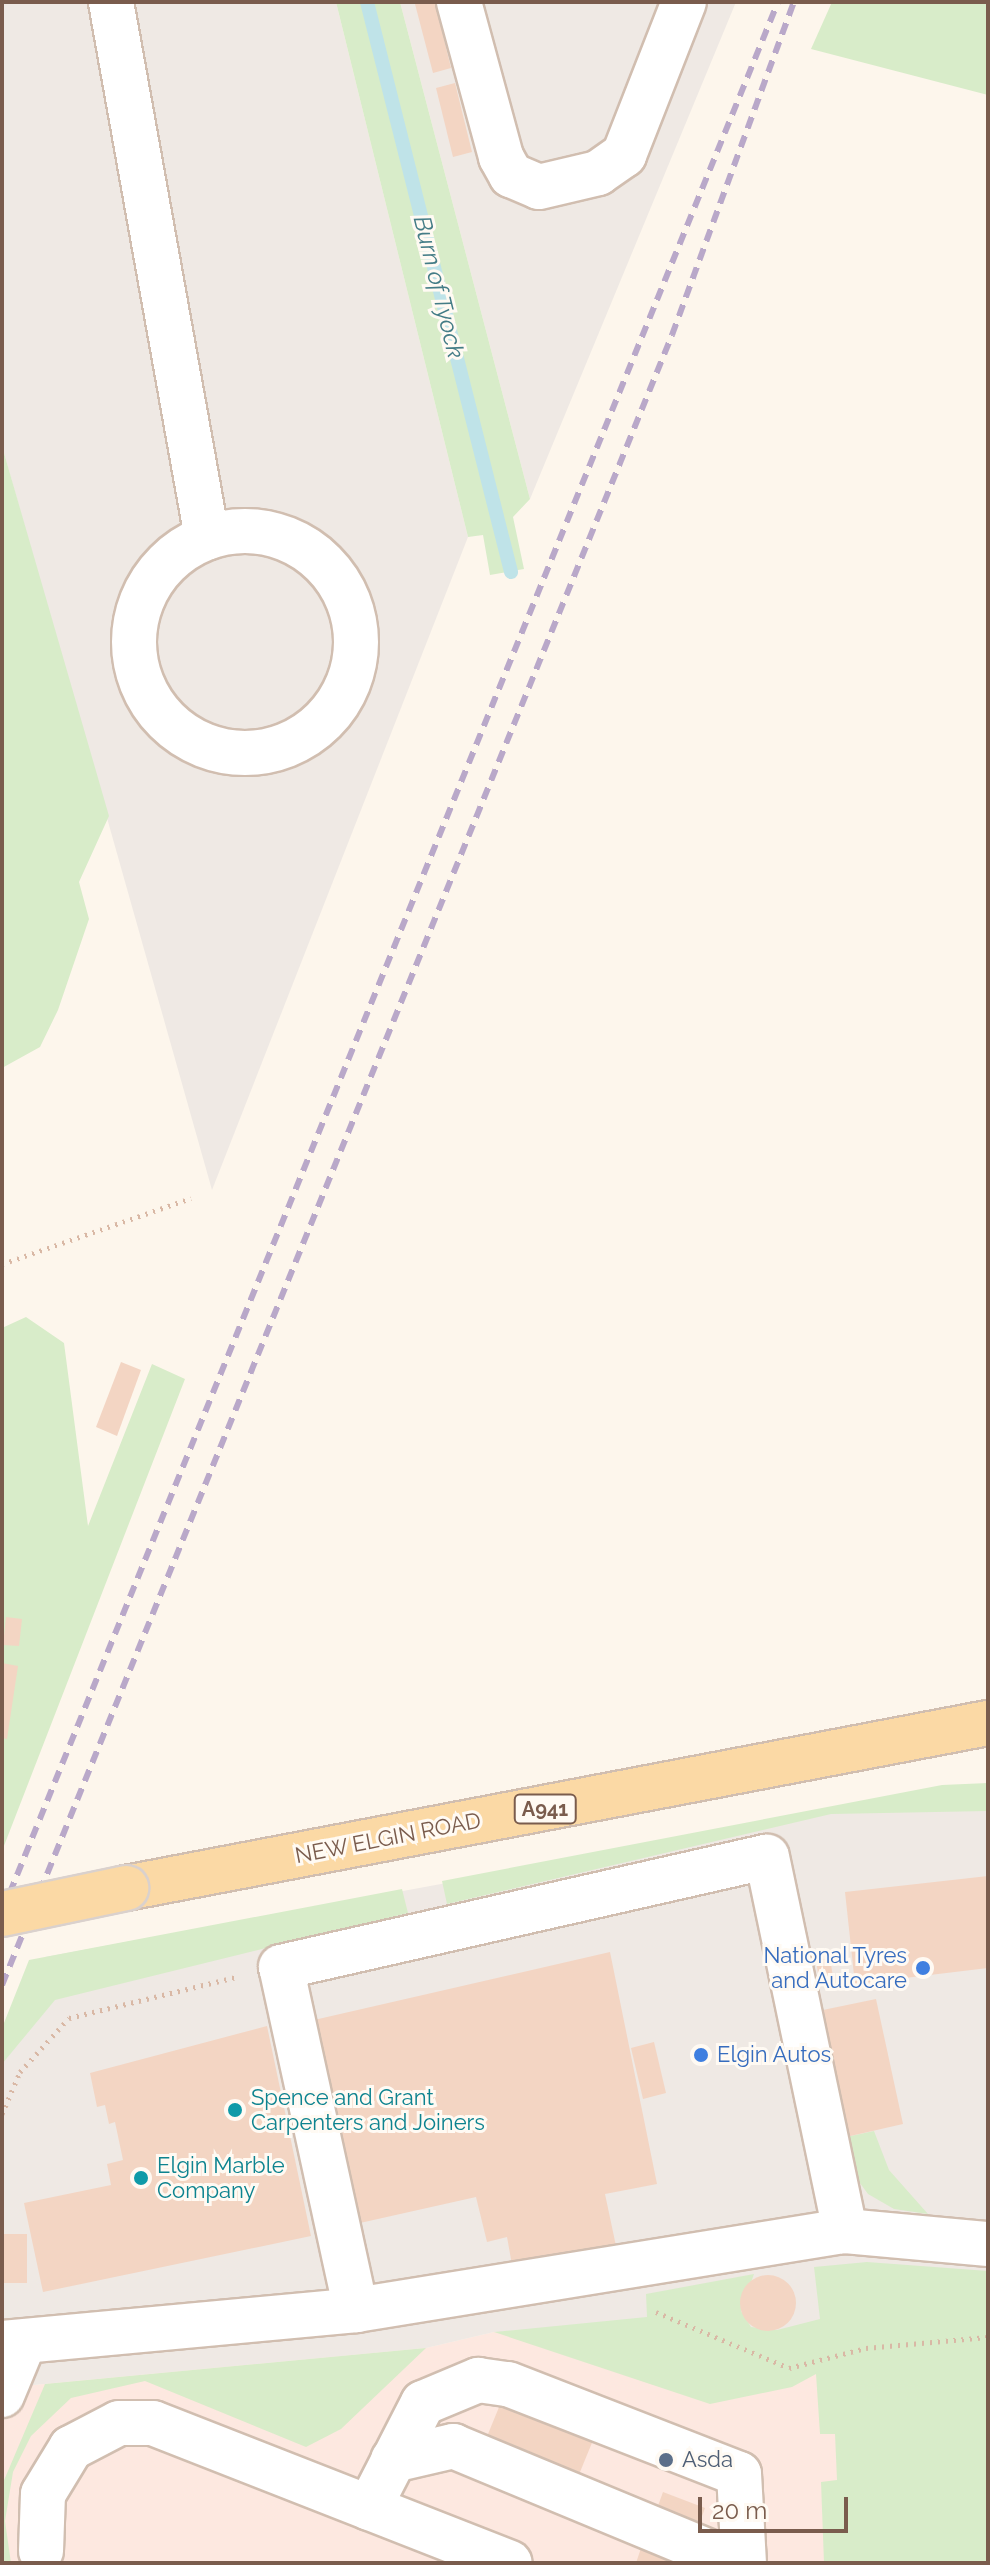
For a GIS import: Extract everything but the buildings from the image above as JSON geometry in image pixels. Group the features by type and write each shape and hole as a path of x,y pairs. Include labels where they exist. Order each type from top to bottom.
{"main road":[{"name":"NEW ELGIN ROAD","path":"2,1914 126,1888 980,1729"}],"street":[{"path":"111,2 207,537"},
{"path":"459,2 501,157 511,175 539,187 598,173 624,155 684,2"},
{"path":"272,533 305,547 331,570 349,601 357,635 341,700 290,745 256,754 211,748 163,718 144,690 134,655 136,619 149,586 171,558 207,537 272,533"},
{"path":"356,2310 281,1967 767,1857 845,2231"},
{"path":"2,2395 13,2342 356,2310 845,2231 988,2244"},
{"path":"369,2508 423,2403 478,2380 508,2384 739,2474 744,2563"},
{"path":"41,2551 39,2515 58,2463 88,2436 119,2423 189,2432 510,2563"},
{"path":"401,2445 453,2446 736,2563"}],"path":[{"path":"2,1264 191,1198"},
{"path":"2,2114 20,2072 69,2018 281,1967"},
{"path":"642,2305 789,2368 866,2348 988,2337"}],"shaded area":[{"path":"2,2 336,2 468,537 212,1190 2,446"},
{"path":"400,2 736,2 530,499"},
{"path":"988,1783 988,2347 494,2332 426,2348 2,2388 2,2062 45,1957"},
{"path":"494,2332 816,2373 988,2347 988,2563 2,2563 2,2388 426,2348"}],"green space":[{"path":"336,2 400,2 530,499 513,517 524,569 490,575 483,535 468,537"},
{"path":"832,2 988,2 988,95 811,49"},
{"path":"2,446 109,816 79,882 89,919 58,1010 40,1047 2,1068"},
{"path":"26,1317 64,1343 88,1526 152,1364 185,1379 2,1851 2,1328"},
{"path":"988,1783 988,1811 831,1814 447,1904 442,1881 942,1785"},
{"path":"402,1889 408,1913 55,2000 2,2064 2,2028 29,1960"},
{"path":"874,2131 889,2170 928,2214 894,2209 868,2194 851,2171 846,2137"},
{"path":"867,2262 988,2271 988,2563 824,2563 821,2482 837,2480 835,2434 820,2434 816,2374 792,2387 710,2404 494,2332 647,2317 646,2294 754,2274 741,2311 751,2327 777,2330 820,2319 814,2267"},
{"path":"426,2348 341,2429 306,2447 145,2381 71,2398 31,2436 13,2472 5,2521 11,2563 2,2563 2,2485 45,2384"}],"waterway":[{"name":"Burn of Tyock","path":"367,2 511,572"}],"railway":[{"path":"2,1912 778,2"},
{"path":"2,1985 672,335 794,2"}],"place":[{"name":"National Tyres and Autocare","path":"923,1968"},
{"name":"Elgin Autos","path":"701,2055"},
{"name":"Spence and Grant Carpenters and Joiners","path":"235,2110"},
{"name":"Elgin Marble Company","path":"141,2178"},
{"name":"Asda","path":"666,2460"}]}
